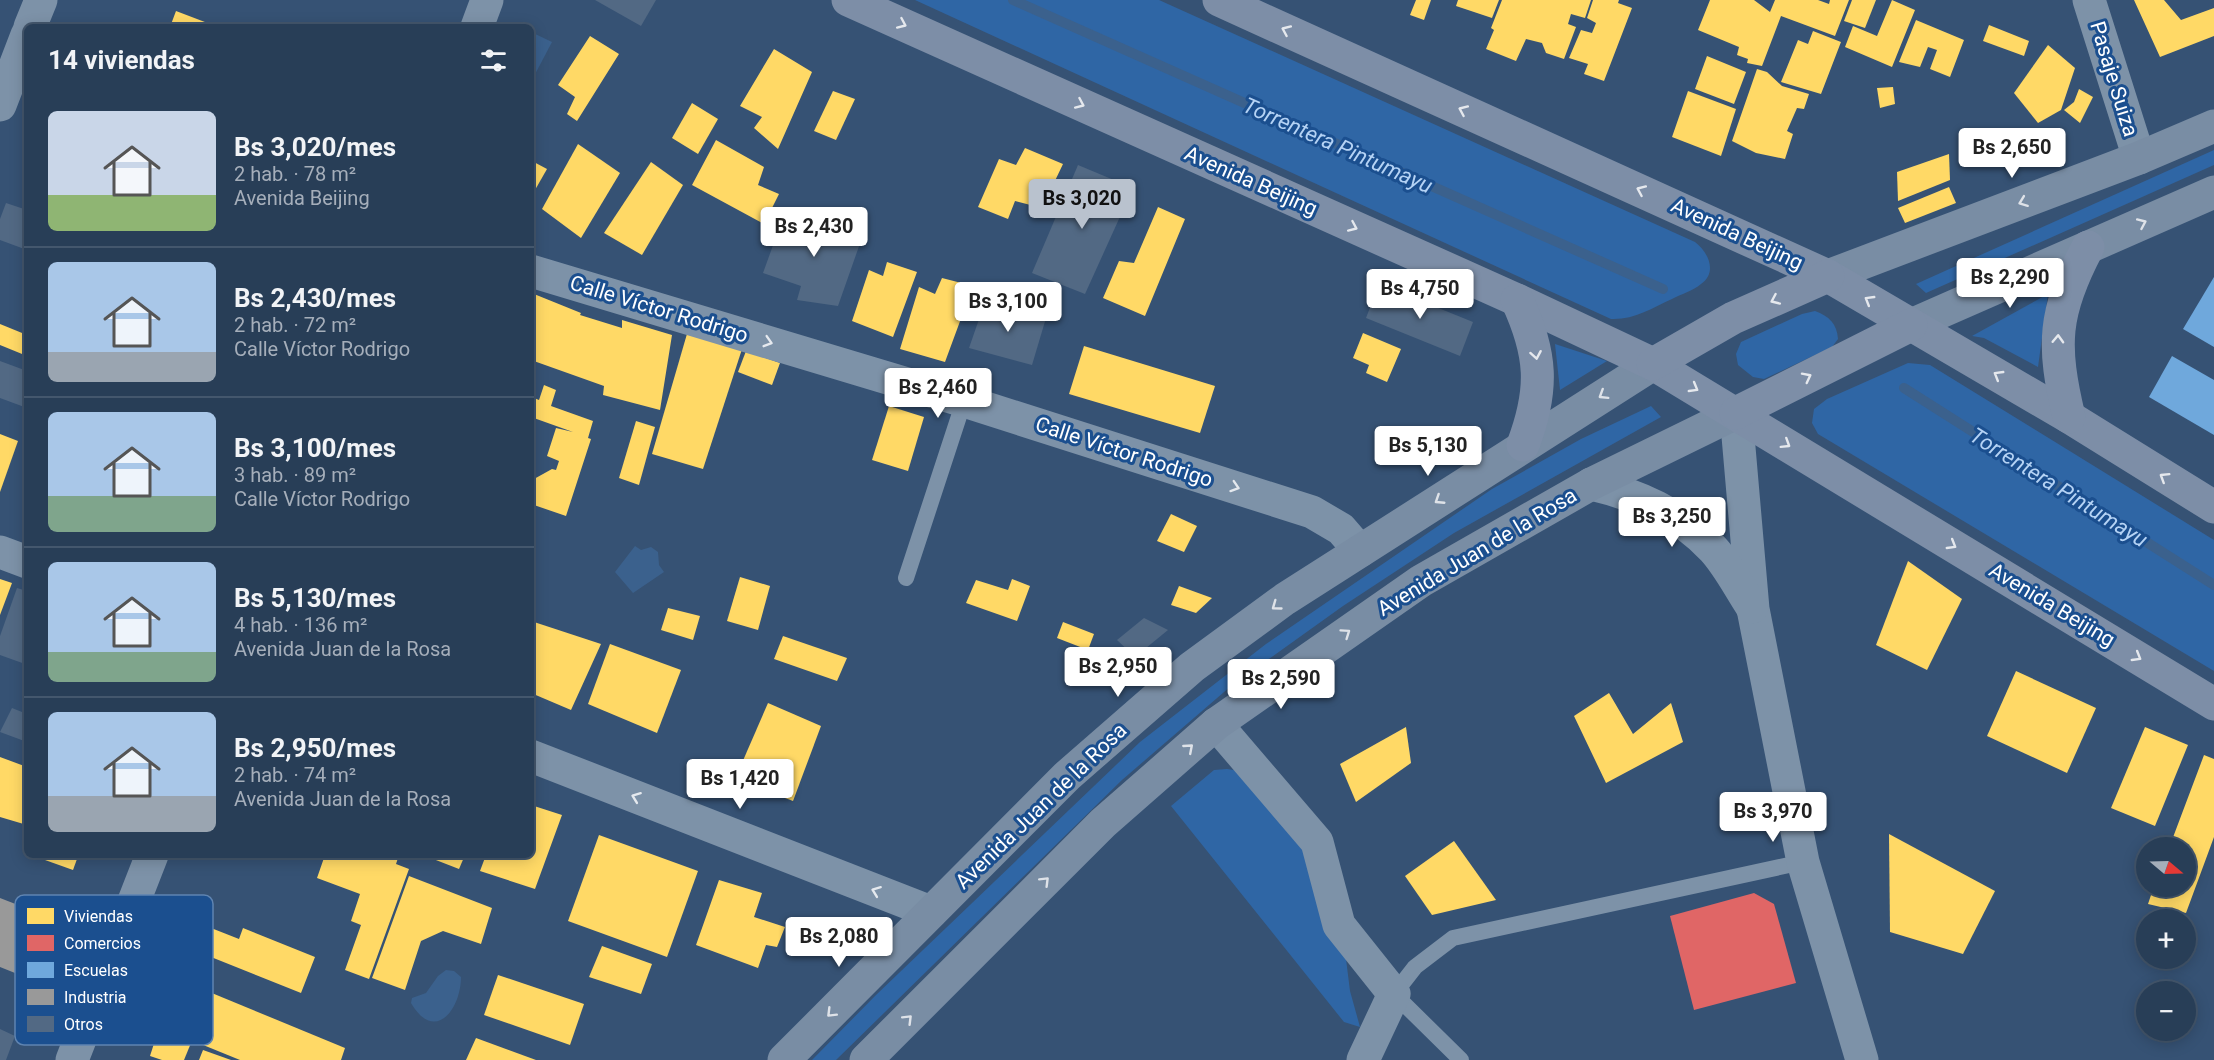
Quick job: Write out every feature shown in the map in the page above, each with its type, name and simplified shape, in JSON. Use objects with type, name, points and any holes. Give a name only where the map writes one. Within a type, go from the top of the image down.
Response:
[{"type":"main road","name":"Avenida Beijing","points":[[848,0],[1516,300],[1653,364],[2214,704]]},
{"type":"main road","name":"Avenida Beijing","points":[[1219,0],[1828,276],[1911,325]]},
{"type":"main road","points":[[1653,364],[1733,318],[1828,276],[2139,158],[2214,126]]},
{"type":"main road","points":[[1736,413],[1911,325],[2214,192]]},
{"type":"main road","points":[[2069,417],[2057,369],[2059,319],[2070,282],[2088,247]]},
{"type":"main road","points":[[1516,300],[1530,328],[1537,358],[1538,389],[1533,418],[1523,445]]},
{"type":"main road","points":[[1911,325],[2069,417],[2214,507]]},
{"type":"main road","name":"Avenida Juan de la Rosa","points":[[784,1060],[1067,776],[1192,667],[1285,599],[1653,364]]},
{"type":"main road","name":"Avenida Juan de la Rosa","points":[[866,1060],[1103,823],[1216,724],[1421,581],[1592,484],[1736,413]]},
{"type":"street","points":[[31,24],[41,0]]},
{"type":"street","points":[[478,24],[487,0]]},
{"type":"street","name":"Pasaje Suiza","points":[[2091,1],[2139,158]]},
{"type":"street","points":[[8,95],[24,44]]},
{"type":"street","name":"Calle Víctor Rodrigo","points":[[534,272],[964,401],[1312,512],[1341,529],[1360,551]]},
{"type":"street","points":[[1736,413],[1753,609],[1803,862],[1862,1060]]},
{"type":"street","points":[[1592,484],[1627,493],[1661,507],[1714,549],[1753,609]]},
{"type":"street","points":[[0,552],[24,561]]},
{"type":"street","points":[[1216,724],[1317,842],[1339,925],[1394,994],[1363,1060]]},
{"type":"street","points":[[534,757],[931,912]]},
{"type":"street","points":[[136,895],[151,858]]},
{"type":"street","points":[[72,1060],[78,1045]]},
{"type":"lane","points":[[906,578],[964,401]]},
{"type":"lane","points":[[1461,1060],[1394,994],[1415,967],[1453,938],[1803,862]]},
{"type":"shaded area","points":[[915,0],[1159,0],[1695,242],[1707,257],[1709,274],[1694,289],[1650,310],[1627,318],[1611,319]]},
{"type":"shaded area","points":[[534,33],[552,42],[534,76]]},
{"type":"shaded area","points":[[2214,150],[2214,165],[1926,293],[1916,284]]},
{"type":"shaded area","points":[[2048,294],[2038,367],[1984,338],[1972,336]]},
{"type":"shaded area","points":[[1815,311],[1828,318],[1836,329],[1838,339],[1832,347],[1764,379],[1753,377],[1738,365],[1736,354],[1741,342],[1802,314]]},
{"type":"shaded area","points":[[1555,344],[1607,361],[1560,390]]},
{"type":"shaded area","points":[[1908,363],[1930,365],[2214,540],[2214,671],[1818,434],[1812,423],[1814,409],[1827,399]]},
{"type":"shaded area","points":[[1651,406],[1661,417],[1454,533],[1343,606],[1231,686],[1122,780],[836,1060],[812,1060],[876,995],[1140,742],[1266,644],[1492,489],[1581,439]]},
{"type":"shaded area","points":[[635,546],[641,550],[651,547],[658,552],[659,565],[664,572],[633,593],[615,572]]},
{"type":"shaded area","points":[[1214,770],[1241,771],[1306,853],[1346,959],[1350,991],[1360,1027],[1344,1022],[1171,806]]},
{"type":"shaded area","points":[[446,970],[454,971],[461,977],[457,1000],[445,1017],[437,1021],[429,1021],[420,1015],[411,1003],[412,998],[426,993],[438,976]]},
{"type":"building: Viviendas","points":[[1416,0],[1431,0],[1424,20],[1410,15]]},
{"type":"building: Viviendas","points":[[1458,0],[1499,0],[1492,18],[1456,6]]},
{"type":"building: Viviendas","points":[[1502,0],[1591,0],[1585,18],[1571,14],[1568,24],[1576,27],[1564,59],[1546,53],[1542,43],[1526,39],[1516,61],[1486,49]]},
{"type":"building: Viviendas","points":[[1593,0],[1619,0],[1618,3],[1632,8],[1604,81],[1584,74],[1588,64],[1569,58],[1581,30],[1592,33],[1596,23],[1587,18]]},
{"type":"building: Viviendas","points":[[1710,0],[1754,0],[1770,12],[1775,0],[1818,0],[1829,4],[1830,0],[1849,0],[1835,36],[1781,16],[1762,66],[1747,63],[1748,59],[1737,55],[1739,47],[1698,30]]},
{"type":"building: Viviendas","points":[[1852,0],[1876,0],[1865,28],[1844,21]]},
{"type":"building: Viviendas","points":[[1892,0],[1915,10],[1892,67],[1845,47],[1853,26],[1877,36]]},
{"type":"building: Viviendas","points":[[2134,0],[2164,0],[2181,20],[2214,8],[2214,36],[2160,57]]},
{"type":"building: Viviendas","points":[[176,11],[210,24],[171,24]]},
{"type":"building: Viviendas","points":[[1916,20],[1964,40],[1950,77],[1930,69],[1937,50],[1928,47],[1920,67],[1899,62]]},
{"type":"building: Viviendas","points":[[1989,25],[2029,41],[2024,56],[1983,41]]},
{"type":"building: Viviendas","points":[[1813,31],[1841,42],[1821,94],[1781,82],[1798,40],[1808,44]]},
{"type":"building: Viviendas","points":[[590,36],[619,54],[577,121],[567,114],[575,97],[558,85]]},
{"type":"building: Viviendas","points":[[2048,45],[2075,68],[2061,110],[2038,123],[2014,93]]},
{"type":"building: Viviendas","points":[[774,49],[812,72],[778,149],[754,128],[762,117],[740,106]]},
{"type":"building: Viviendas","points":[[1707,56],[1746,72],[1734,104],[1695,89]]},
{"type":"building: Viviendas","points":[[1757,69],[1767,72],[1782,86],[1809,94],[1804,109],[1797,108],[1787,131],[1793,134],[1785,159],[1756,153],[1732,141]]},
{"type":"building: Viviendas","points":[[1893,87],[1895,104],[1880,108],[1877,88]]},
{"type":"building: Viviendas","points":[[2079,89],[2093,97],[2080,123],[2064,110],[2074,102]]},
{"type":"building: Viviendas","points":[[833,91],[855,99],[836,140],[814,131]]},
{"type":"building: Viviendas","points":[[1688,91],[1736,109],[1721,156],[1672,137]]},
{"type":"building: Viviendas","points":[[692,103],[718,119],[698,154],[672,138]]},
{"type":"building: Viviendas","points":[[716,140],[764,167],[758,185],[779,194],[764,224],[692,185]]},
{"type":"building: Viviendas","points":[[578,144],[620,173],[581,238],[542,209]]},
{"type":"building: Viviendas","points":[[1025,148],[1063,164],[1042,208],[1015,201],[1008,219],[978,207],[999,159],[1016,165]]},
{"type":"building: Viviendas","points":[[1949,154],[1950,180],[1898,201],[1897,172]]},
{"type":"building: Viviendas","points":[[534,162],[547,169],[534,192]]},
{"type":"building: Viviendas","points":[[651,162],[683,185],[642,255],[604,233]]},
{"type":"building: Viviendas","points":[[1949,187],[1956,203],[1905,223],[1898,208]]},
{"type":"building: Viviendas","points":[[1158,207],[1185,219],[1145,316],[1103,298],[1119,261],[1134,263]]},
{"type":"building: Viviendas","points":[[887,262],[917,272],[893,337],[852,321],[869,270],[883,276]]},
{"type":"building: Viviendas","points":[[942,278],[973,286],[945,362],[900,349],[919,287],[935,294]]},
{"type":"building: Viviendas","points":[[534,294],[581,313],[580,315],[622,328],[622,320],[672,335],[660,410],[603,395],[604,386],[534,361]]},
{"type":"building: Viviendas","points":[[0,324],[24,334],[24,355],[0,345]]},
{"type":"building: Viviendas","points":[[689,327],[743,346],[703,469],[652,454]]},
{"type":"building: Viviendas","points":[[1363,333],[1401,349],[1387,382],[1366,373],[1369,365],[1353,358]]},
{"type":"building: Viviendas","points":[[1084,346],[1215,386],[1200,433],[1069,394]]},
{"type":"building: Viviendas","points":[[746,351],[780,363],[772,385],[738,372]]},
{"type":"building: Viviendas","points":[[544,385],[556,390],[551,406],[593,421],[588,438],[591,439],[566,516],[534,505],[534,479],[552,469],[556,470],[559,461],[547,456],[556,428],[573,432],[534,418],[534,398],[539,400]]},
{"type":"building: Viviendas","points":[[889,406],[924,417],[908,471],[872,460]]},
{"type":"building: Viviendas","points":[[636,421],[655,427],[639,485],[619,478]]},
{"type":"building: Viviendas","points":[[0,434],[18,441],[0,492]]},
{"type":"building: Viviendas","points":[[1171,514],[1197,526],[1184,552],[1157,541]]},
{"type":"building: Viviendas","points":[[1908,561],[1962,599],[1927,670],[1876,645]]},
{"type":"building: Viviendas","points":[[740,577],[770,586],[758,630],[727,621]]},
{"type":"building: Viviendas","points":[[0,579],[12,583],[0,615]]},
{"type":"building: Viviendas","points":[[1012,579],[1030,586],[1017,621],[966,603],[976,580],[1008,590]]},
{"type":"building: Viviendas","points":[[1179,586],[1212,598],[1196,613],[1171,605]]},
{"type":"building: Viviendas","points":[[668,608],[700,616],[693,640],[661,630]]},
{"type":"building: Viviendas","points":[[534,622],[601,644],[571,710],[534,694]]},
{"type":"building: Viviendas","points":[[1063,622],[1094,634],[1088,650],[1057,638]]},
{"type":"building: Viviendas","points":[[783,636],[847,658],[837,681],[774,659]]},
{"type":"building: Viviendas","points":[[610,644],[681,670],[657,733],[588,704]]},
{"type":"building: Viviendas","points":[[2016,671],[2096,708],[2067,773],[1987,736]]},
{"type":"building: Viviendas","points":[[1609,693],[1633,734],[1671,703],[1683,742],[1606,783],[1574,716]]},
{"type":"building: Viviendas","points":[[768,703],[821,726],[793,801],[735,779]]},
{"type":"building: Viviendas","points":[[1406,727],[1411,763],[1356,802],[1340,764]]},
{"type":"building: Viviendas","points":[[2145,727],[2188,745],[2155,826],[2111,808]]},
{"type":"building: Viviendas","points":[[2204,755],[2214,759],[2214,837],[2196,886],[2196,837],[2173,837]]},
{"type":"building: Viviendas","points":[[0,757],[24,766],[24,824],[0,817]]},
{"type":"building: Viviendas","points":[[534,806],[562,815],[535,889],[480,871],[485,858],[534,858]]},
{"type":"building: Viviendas","points":[[1889,834],[1995,891],[1963,954],[1890,932]]},
{"type":"building: Viviendas","points":[[599,835],[698,871],[667,957],[568,921]]},
{"type":"building: Viviendas","points":[[1454,841],[1496,900],[1432,915],[1405,876]]},
{"type":"building: Viviendas","points":[[39,858],[77,859],[73,870]]},
{"type":"building: Viviendas","points":[[324,858],[398,858],[396,864],[409,869],[369,979],[345,970],[361,925],[351,921],[360,894],[317,878]]},
{"type":"building: Viviendas","points":[[431,858],[464,858],[459,869]]},
{"type":"building: Viviendas","points":[[409,876],[492,908],[481,944],[443,931],[421,941],[405,990],[372,978]]},
{"type":"building: Viviendas","points":[[719,880],[762,893],[754,917],[785,927],[777,947],[766,945],[758,968],[696,945]]},
{"type":"building: Viviendas","points":[[2150,897],[2192,897],[2187,909],[2169,909],[2148,904]]},
{"type":"building: Viviendas","points":[[243,928],[315,957],[301,993],[213,958],[213,929],[239,939]]},
{"type":"building: Viviendas","points":[[602,946],[652,964],[641,994],[589,977]]},
{"type":"building: Viviendas","points":[[498,975],[584,1004],[570,1045],[484,1015]]},
{"type":"building: Viviendas","points":[[213,994],[345,1048],[341,1060],[240,1060],[203,1045],[213,1045]]},
{"type":"building: Viviendas","points":[[476,1038],[536,1060],[466,1060]]},
{"type":"building: Viviendas","points":[[154,1045],[190,1045],[184,1060],[162,1060],[150,1056]]},
{"type":"building: Viviendas","points":[[203,1050],[231,1060],[199,1060]]},
{"type":"building: Comercios","points":[[1754,893],[1774,904],[1796,983],[1694,1010],[1670,916]]},
{"type":"building: Escuelas","points":[[2214,277],[2214,347],[2183,329]]},
{"type":"building: Escuelas","points":[[2172,356],[2214,380],[2214,435],[2149,397]]},
{"type":"building: Industria","points":[[0,898],[15,904],[15,973],[0,967]]},
{"type":"building: Otros","points":[[595,0],[656,0],[641,26]]},
{"type":"building: Otros","points":[[1078,165],[1133,188],[1085,294],[1032,273]]},
{"type":"building: Otros","points":[[6,203],[24,209],[24,249],[0,240],[0,219]]},
{"type":"building: Otros","points":[[784,215],[864,232],[838,306],[797,300],[801,286],[763,273]]},
{"type":"building: Otros","points":[[1379,284],[1473,322],[1460,356],[1366,318]]},
{"type":"building: Otros","points":[[985,302],[1046,318],[1032,365],[969,348]]},
{"type":"building: Otros","points":[[0,361],[24,370],[24,407],[0,398]]},
{"type":"building: Otros","points":[[17,588],[24,590],[24,664],[0,655],[0,636]]},
{"type":"building: Otros","points":[[1144,618],[1168,630],[1135,657],[1117,640]]},
{"type":"building: Otros","points":[[12,708],[24,713],[24,741],[0,732]]},
{"type":"building: Otros","points":[[0,1029],[15,1036],[6,1060],[0,1060]]},
{"type":"waterway","name":"Torrentera Pintumayu","points":[[1013,0],[1663,289]]},
{"type":"waterway","name":"Torrentera Pintumayu","points":[[1904,388],[2214,585]]}]
